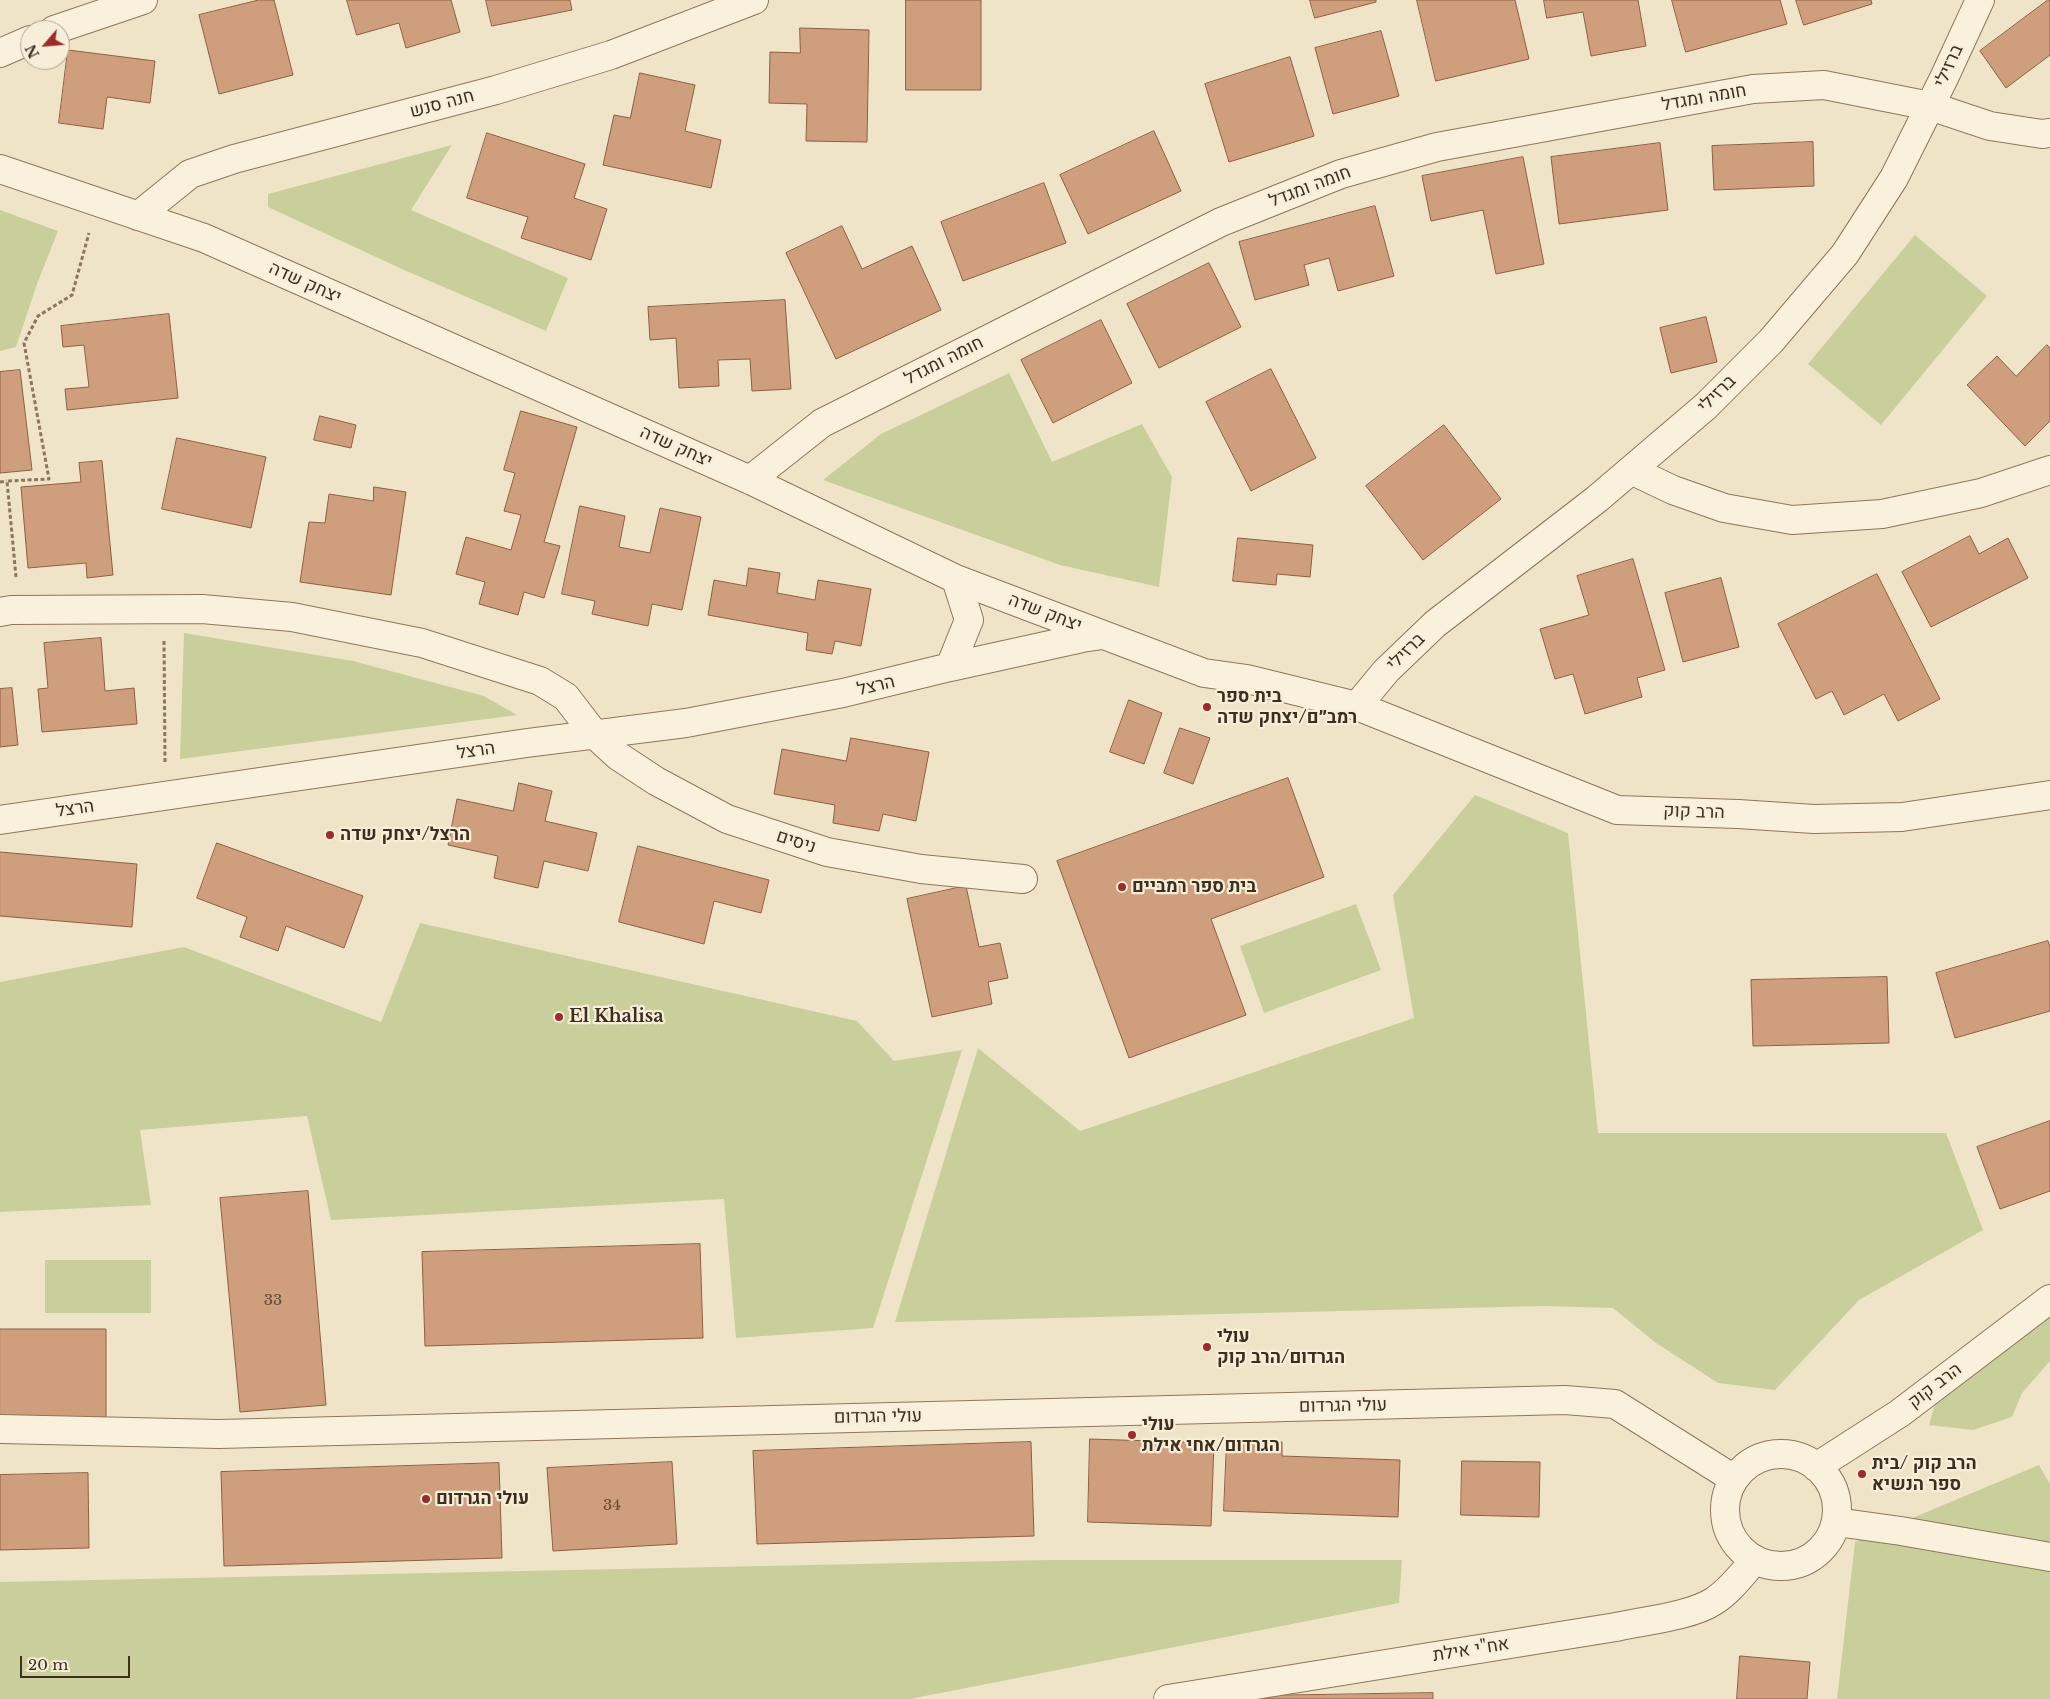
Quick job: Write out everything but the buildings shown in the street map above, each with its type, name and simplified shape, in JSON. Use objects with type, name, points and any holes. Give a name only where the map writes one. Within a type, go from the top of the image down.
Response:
[{"type":"street","points":[[70,25],[143,0]]},
{"type":"street","name":"חנה סנש","points":[[138,216],[190,174],[234,158],[496,90],[611,55],[754,0]]},
{"type":"street","name":"ברזילי","points":[[1357,706],[1386,671],[1435,624],[1631,470],[1706,406],[1765,348],[1845,254],[1894,178],[1980,0]]},
{"type":"street","points":[[0,53],[20,44]]},
{"type":"street","name":"חומה ומגדל","points":[[750,480],[822,423],[1221,222],[1341,174],[1437,147],[1753,89],[1824,85],[1930,106],[1990,126],[2042,134],[2050,133]]},
{"type":"street","name":"יצחק שדה","points":[[0,169],[204,238],[750,480],[956,579],[1204,673],[1247,679],[1357,706]]},
{"type":"street","points":[[1631,470],[1673,490],[1724,508],[1792,520],[1882,514],[1981,493],[2050,470]]},
{"type":"street","points":[[950,667],[969,620],[956,579]]},
{"type":"street","name":"ניסים","points":[[0,612],[11,610],[202,609],[292,617],[422,642],[540,681],[566,698],[595,734],[618,756],[656,781],[727,819],[827,852],[921,869],[1023,879]]},
{"type":"street","name":"הרצל","points":[[0,820],[595,734],[686,723],[843,694],[950,667],[1103,635]]},
{"type":"street","name":"הרב קוק","points":[[1357,706],[1617,810],[1738,814],[1814,820],[1902,817],[2050,795]]},
{"type":"street","name":"הרב קוק","points":[[1816,1467],[1900,1413],[2050,1299]]},
{"type":"street","name":"עולי הגרדום","points":[[0,1429],[219,1434],[1565,1400],[1615,1404],[1734,1479]]},
{"type":"street","points":[[1776,1454],[1794,1456],[1810,1462],[1816,1467],[1823,1473],[1832,1488],[1837,1505],[1836,1522],[1830,1538],[1819,1552],[1804,1562],[1778,1566],[1755,1560],[1740,1548],[1730,1532],[1725,1514],[1727,1496],[1734,1479],[1745,1466],[1760,1458],[1776,1454]]},
{"type":"street","points":[[1836,1522],[1901,1531],[2050,1557]]},
{"type":"street","name":"אח\"י אילת","points":[[1168,1699],[1616,1627],[1689,1612],[1713,1602],[1728,1590],[1755,1560]]},
{"type":"path","points":[[0,482],[49,479],[24,342],[38,316],[72,295],[92,226]]},
{"type":"path","points":[[7,481],[16,580]]},
{"type":"path","points":[[164,609],[166,796]]},
{"type":"green space","points":[[452,145],[411,210],[568,278],[546,331],[404,270],[268,207],[268,194]]},
{"type":"green space","points":[[0,210],[58,231],[37,284],[16,347],[0,351]]},
{"type":"green space","points":[[1915,235],[1987,296],[1881,425],[1808,364]]},
{"type":"green space","points":[[1009,373],[1052,462],[1142,424],[1172,477],[1159,587],[1060,565],[823,480],[881,434]]},
{"type":"green space","points":[[184,633],[353,661],[484,696],[517,715],[180,759]]},
{"type":"green space","points":[[1475,795],[1568,833],[1598,1133],[1946,1133],[1983,1230],[1859,1300],[1775,1390],[1718,1383],[1656,1343],[1613,1308],[1544,1306],[895,1322],[978,1048],[1080,1131],[1414,1018],[1393,895]]},
{"type":"green space","points":[[1356,904],[1381,970],[1264,1013],[1240,946]]},
{"type":"green space","points":[[420,923],[857,1021],[894,1061],[962,1050],[873,1328],[736,1338],[724,1199],[331,1220],[307,1116],[140,1130],[151,1205],[0,1212],[0,982],[184,947],[381,1022]]},
{"type":"green space","points":[[45,1260],[151,1260],[151,1313],[45,1313]]},
{"type":"green space","points":[[2050,1305],[2050,1361],[2022,1393],[2012,1417],[1973,1430],[1929,1425],[1942,1379]]},
{"type":"green space","points":[[2039,1465],[2050,1484],[2050,1699],[1837,1699],[1855,1542]]},
{"type":"green space","points":[[1049,1560],[1402,1560],[1399,1603],[910,1699],[0,1699],[0,1582]]},
{"type":"place","name":"בית ספר רמב״ם/יצחק שדה","points":[[1207,707]]},
{"type":"place","name":"הרצל/יצחק שדה","points":[[330,835]]},
{"type":"place","name":"בית ספר רמביים","points":[[1122,887]]},
{"type":"place","name":"El Khalisa","points":[[559,1017]]},
{"type":"place","name":"עולי הגרדום/הרב קוק","points":[[1207,1347]]},
{"type":"place","name":"עולי הגרדום/אחי אילת","points":[[1132,1435]]},
{"type":"place","name":"הרב קוק /בית ספר הנשיא","points":[[1862,1474]]},
{"type":"place","name":"עולי הגרדום","points":[[426,1499]]}]
